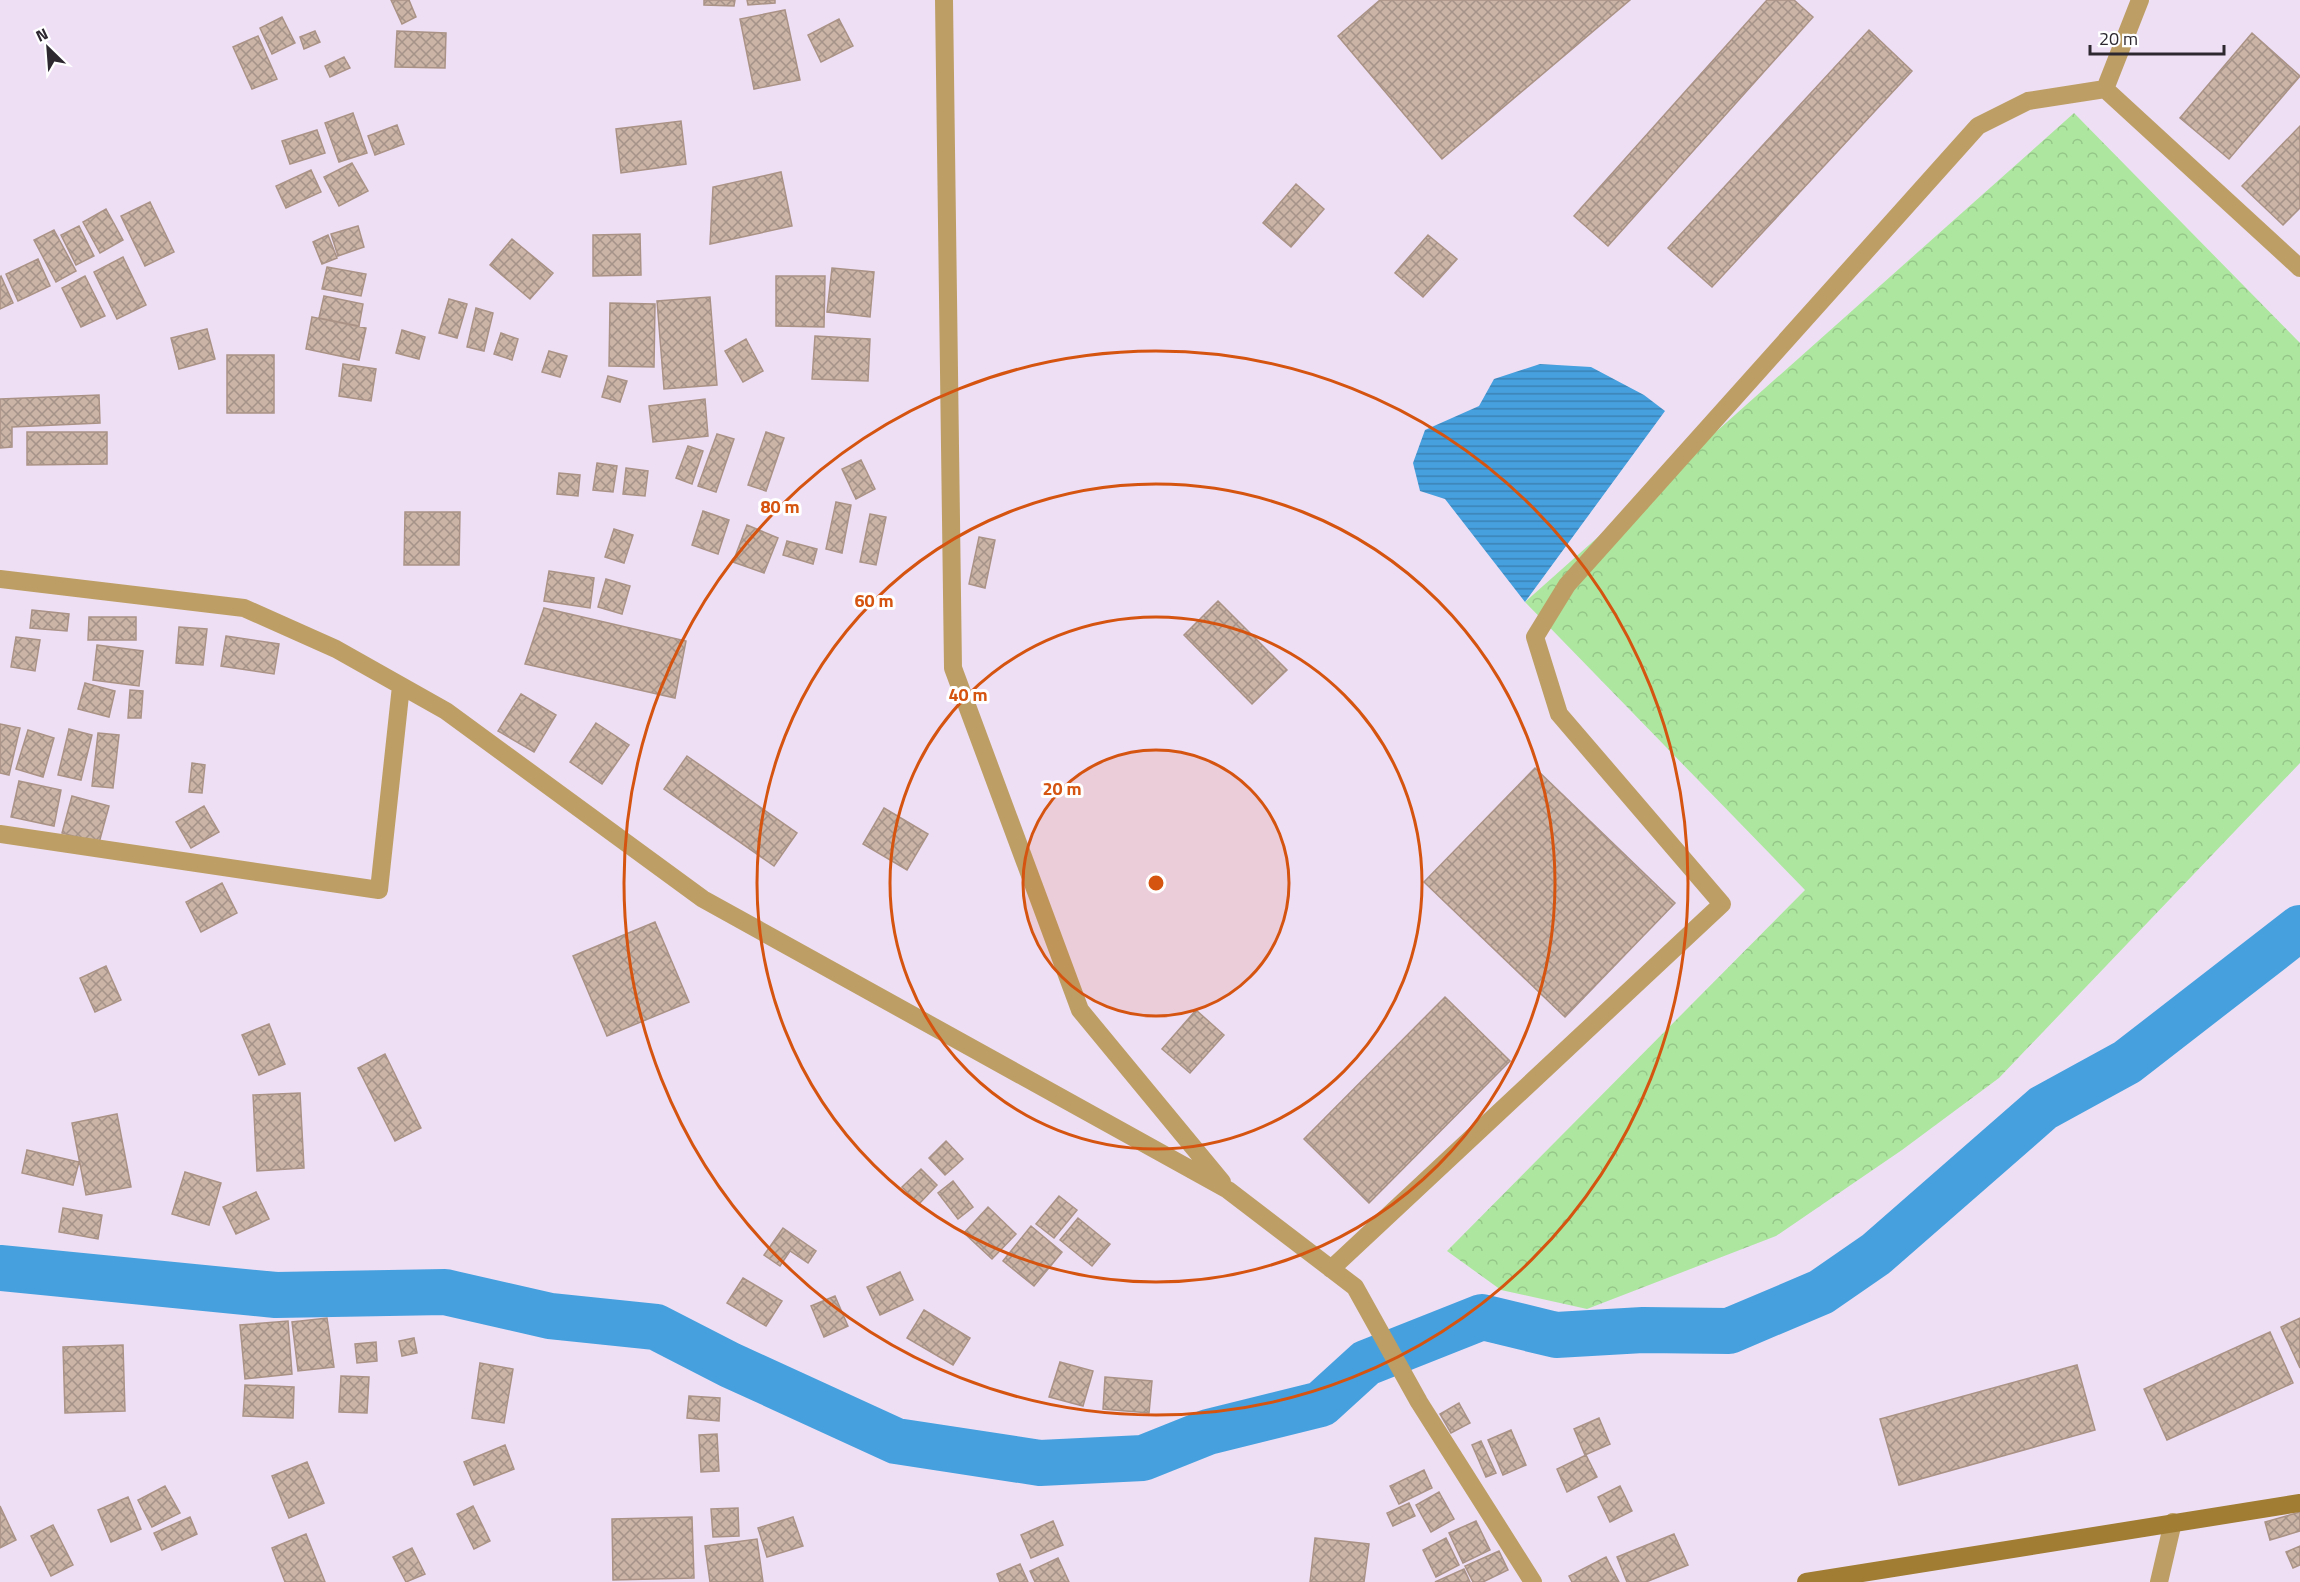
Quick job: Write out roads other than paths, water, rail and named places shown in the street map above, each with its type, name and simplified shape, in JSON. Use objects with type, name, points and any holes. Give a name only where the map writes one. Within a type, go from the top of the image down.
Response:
[{"type":"main road","points":[[1806,1582],[2300,1503]]},
{"type":"street","points":[[944,0],[953,668],[1080,1011],[1228,1190]]},
{"type":"street","points":[[2105,89],[2140,0]]},
{"type":"street","points":[[1331,1269],[1722,904],[1559,714],[1535,637],[1567,585],[1978,126],[2028,101],[2105,89]]},
{"type":"street","points":[[2105,89],[2300,268]]},
{"type":"street","points":[[0,579],[244,608],[336,649],[446,711],[703,899],[1228,1190],[1355,1287],[1419,1402],[1533,1582]]},
{"type":"street","points":[[0,834],[379,890],[401,686]]},
{"type":"street","points":[[2159,1582],[2173,1522]]},
{"type":"water","points":[[1540,364],[1591,367],[1644,395],[1665,411],[1525,602],[1445,499],[1420,491],[1413,463],[1425,430],[1479,406],[1494,379]]},
{"type":"waterway","points":[[0,1268],[276,1295],[445,1292],[550,1316],[656,1327],[730,1365],[896,1441],[1040,1463],[1143,1458],[1208,1432],[1321,1404],[1366,1363],[1482,1317],[1556,1335],[1643,1330],[1729,1331],[1821,1292],[1876,1254],[2043,1108],[2127,1062],[2300,928]]}]
